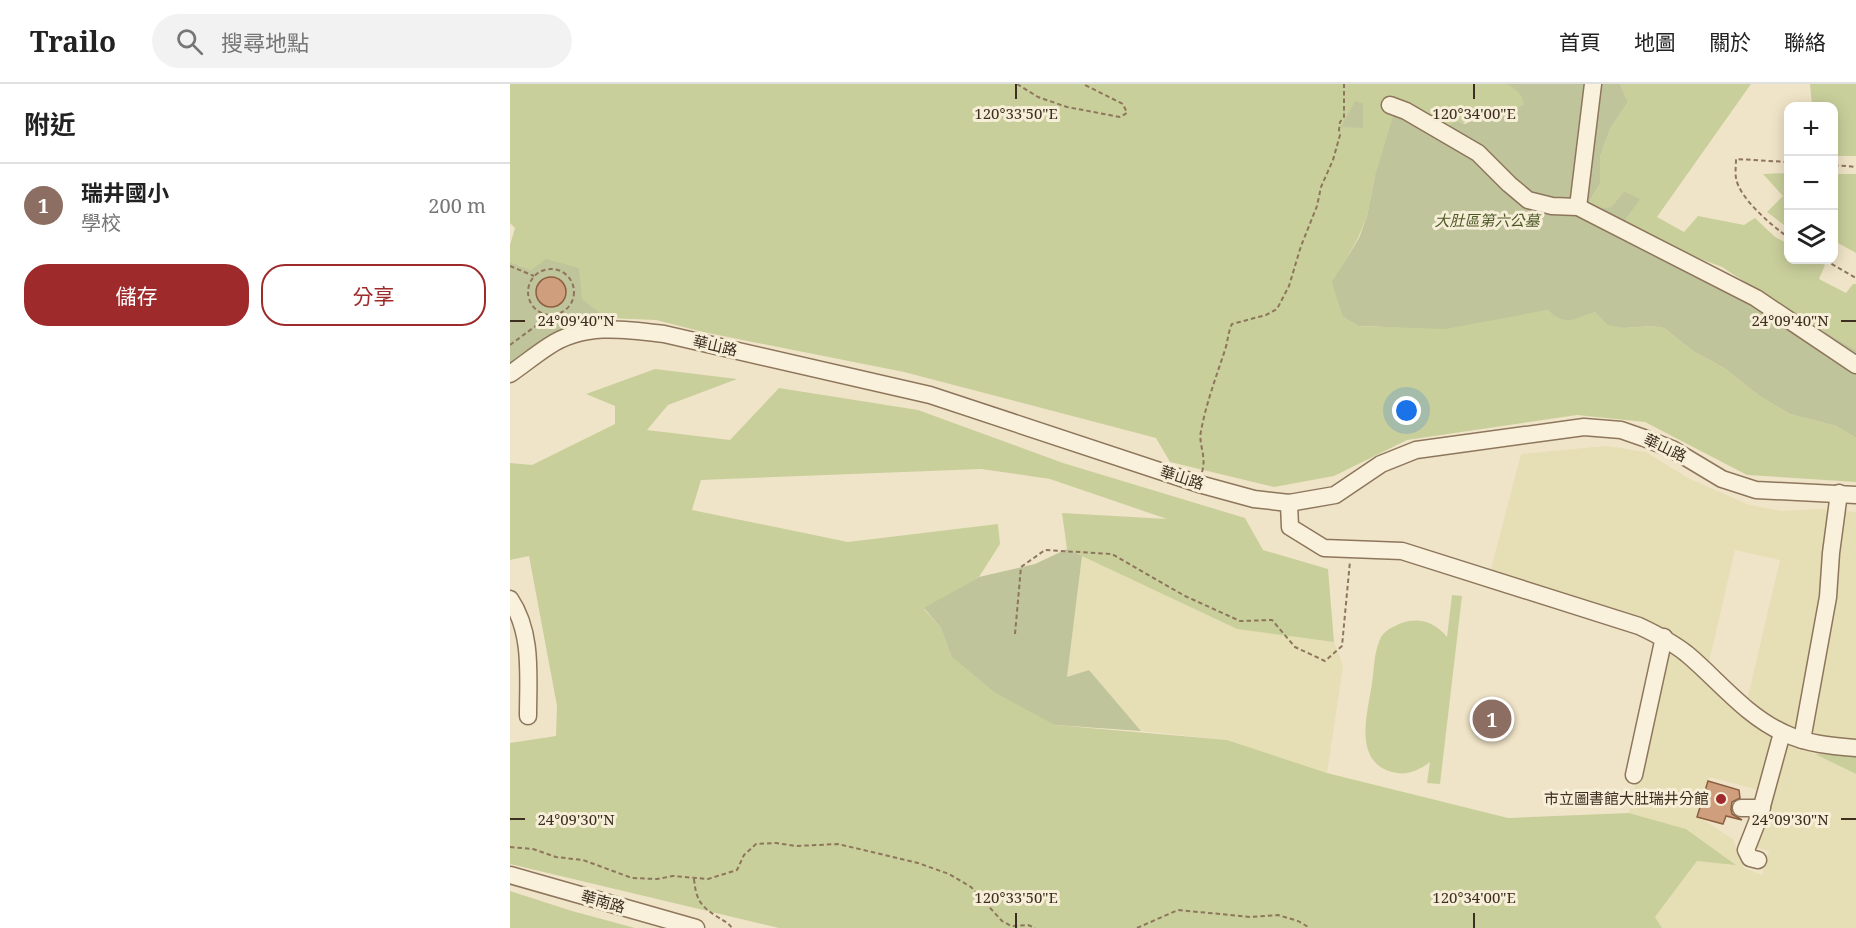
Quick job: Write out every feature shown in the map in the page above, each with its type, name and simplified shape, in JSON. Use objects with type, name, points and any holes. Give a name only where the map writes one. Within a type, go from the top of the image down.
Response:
[{"type":"street","points":[[1578,207],[1593,84]]},
{"type":"street","points":[[1390,105],[1406,111],[1478,153],[1528,200],[1552,206],[1578,207],[1756,298],[1856,365]]},
{"type":"street","name":"華山路","points":[[510,374],[550,345],[578,333],[599,329],[618,329],[664,334],[930,395],[1199,484],[1254,499],[1289,503],[1335,495],[1381,464],[1416,450],[1584,427],[1621,430],[1644,438],[1672,449],[1722,479],[1756,490],[1848,494]]},
{"type":"street","points":[[1802,740],[1828,597],[1831,553],[1848,494]]},
{"type":"street","points":[[1289,503],[1290,527],[1324,548],[1402,551],[1639,627],[1664,638],[1686,653],[1754,714],[1782,733],[1825,746],[1856,748]]},
{"type":"street","points":[[510,599],[519,613],[528,643],[528,716]]},
{"type":"street","points":[[1634,775],[1664,638]]},
{"type":"street","points":[[1758,860],[1750,858],[1746,850],[1762,808],[1782,733]]},
{"type":"street","points":[[1741,808],[1762,808]]},
{"type":"street","name":"華南路","points":[[510,875],[696,928]]},
{"type":"path","points":[[1017,84],[1038,97],[1066,107],[1120,117],[1127,113],[1123,104],[1083,84]]},
{"type":"path","points":[[1199,484],[1205,462],[1200,434],[1229,331],[1232,324],[1266,315],[1277,309],[1289,286],[1340,135],[1340,122],[1344,117],[1344,84]]},
{"type":"path","points":[[1784,162],[1736,159],[1736,178],[1744,197],[1784,234]]},
{"type":"path","points":[[1838,165],[1856,166]]},
{"type":"path","points":[[1833,264],[1856,278]]},
{"type":"path","points":[[510,266],[534,276]]},
{"type":"path","points":[[510,345],[549,316],[562,313],[572,303],[574,290],[570,278],[559,270],[545,269],[534,276],[527,288],[528,301],[537,311],[549,316]]},
{"type":"path","points":[[1015,634],[1021,567],[1045,550],[1112,554],[1185,596],[1240,621],[1272,620],[1295,647],[1325,661],[1342,646],[1351,549]]},
{"type":"path","points":[[510,847],[533,849],[556,857],[583,860],[632,878],[657,879],[674,876],[708,879],[737,870],[744,855],[756,844],[776,843],[796,846],[838,844],[918,863],[949,874],[971,887],[1002,921],[1011,926],[1028,925],[1035,928]]},
{"type":"path","points":[[694,879],[696,898],[705,908],[732,928]]},
{"type":"path","points":[[1137,928],[1178,910],[1251,917],[1278,915],[1298,921],[1310,928]]},
{"type":"shaded area","points":[[1606,446],[1646,452],[1688,478],[1749,505],[1782,511],[1820,509],[1856,512],[1856,741],[1839,741],[1793,729],[1774,719],[1748,697],[1780,560],[1735,550],[1709,662],[1669,630],[1632,616],[1490,573],[1521,454]]},
{"type":"shaded area","points":[[1082,556],[1237,629],[1334,642],[1343,666],[1327,773],[1227,740],[1141,731],[1089,670],[1067,677]]},
{"type":"shaded area","points":[[1665,645],[1757,728],[1776,736],[1763,791],[1709,777],[1697,816],[1733,839],[1744,868],[1762,875],[1769,851],[1755,847],[1786,740],[1856,774],[1856,928],[1662,928],[1655,917],[1697,861],[1735,864],[1686,829],[1629,813]]},
{"type":"green space","points":[[510,84],[1505,84],[1514,87],[1530,104],[1515,108],[1498,107],[1482,113],[1375,176],[1367,216],[1358,238],[1333,282],[1342,316],[1358,326],[1379,327],[1547,310],[1565,320],[1595,312],[1625,328],[1651,326],[1664,328],[1693,351],[1724,368],[1761,397],[1790,414],[1836,426],[1856,438],[1856,482],[1747,475],[1645,422],[1577,415],[1407,440],[1334,476],[1274,487],[1170,462],[1156,438],[904,372],[703,332],[656,320],[606,318],[585,323],[553,338],[510,351],[531,270],[510,262],[510,245],[515,228],[510,223]]},
{"type":"green space","name":"大肚區第六公墓","points":[[1505,84],[1620,84],[1628,102],[1610,129],[1600,157],[1600,184],[1590,200],[1588,210],[1611,207],[1624,191],[1640,199],[1626,219],[1624,230],[1765,314],[1805,335],[1816,328],[1856,350],[1856,438],[1836,426],[1790,414],[1761,397],[1724,368],[1693,351],[1664,328],[1651,326],[1625,328],[1608,325],[1595,312],[1565,320],[1547,310],[1445,329],[1358,326],[1342,316],[1332,282],[1359,238],[1394,113],[1443,134],[1454,121],[1465,124],[1498,107],[1515,108],[1524,105],[1518,92]]},
{"type":"green space","points":[[1620,84],[1751,84],[1657,217],[1684,232],[1698,216],[1744,225],[1755,218],[1775,237],[1784,242],[1784,264],[1823,264],[1825,265],[1819,279],[1846,293],[1853,284],[1856,284],[1856,350],[1816,328],[1722,267],[1623,230],[1626,219],[1639,199],[1624,191],[1611,207],[1588,211],[1590,200],[1600,184],[1600,157],[1610,129],[1628,102]]},
{"type":"green space","points":[[1810,84],[1856,84],[1856,156],[1838,156],[1838,102],[1812,102]]},
{"type":"green space","points":[[1355,101],[1363,104],[1363,128],[1341,127]]},
{"type":"green space","points":[[1784,173],[1784,225],[1767,212],[1783,196],[1763,174]]},
{"type":"green space","points":[[1838,174],[1856,174],[1856,253],[1838,243]]},
{"type":"green space","points":[[546,259],[579,268],[582,299],[606,318],[567,331],[510,368],[510,262],[531,270]]},
{"type":"green space","points":[[655,369],[737,379],[668,405],[647,430],[730,440],[779,388],[918,410],[1063,463],[1245,518],[1263,550],[1328,569],[1334,642],[1237,629],[1067,549],[1062,513],[1167,519],[1050,479],[981,469],[701,480],[692,510],[848,542],[998,524],[1000,544],[979,577],[924,609],[941,628],[951,656],[1055,725],[1227,740],[1327,773],[1508,818],[1629,813],[1686,829],[1736,865],[1697,861],[1655,917],[1662,928],[779,928],[510,864],[510,743],[556,736],[557,706],[529,556],[510,560],[510,463],[532,465],[615,424],[615,406],[586,394]]},
{"type":"green space","points":[[1067,549],[1082,556],[1067,677],[1089,670],[1141,731],[1055,725],[994,692],[951,656],[941,628],[924,608],[979,577],[1035,564]]},
{"type":"green space","points":[[1452,595],[1462,596],[1440,784],[1427,783],[1430,762],[1417,770],[1403,773],[1392,772],[1379,766],[1371,758],[1367,747],[1366,721],[1375,657],[1381,637],[1387,630],[1402,623],[1423,621],[1442,631],[1447,637]]},
{"type":"green space","points":[[1815,754],[1856,755],[1856,774]]},
{"type":"green space","points":[[510,891],[572,911],[635,928],[510,928]]},
{"type":"building","points":[[551,277],[562,281],[566,292],[562,303],[551,307],[540,303],[536,292],[540,281]]},
{"type":"building","name":"市立圖書館大肚瑞井分館","points":[[1708,781],[1739,790],[1740,798],[1732,802],[1731,809],[1732,814],[1742,820],[1726,816],[1723,824],[1697,817]]},
{"type":"place","name":"瑞井國小","points":[[1492,719]]},
{"type":"place","name":"市立圖書館大肚瑞井分館","points":[[1721,799]]}]
